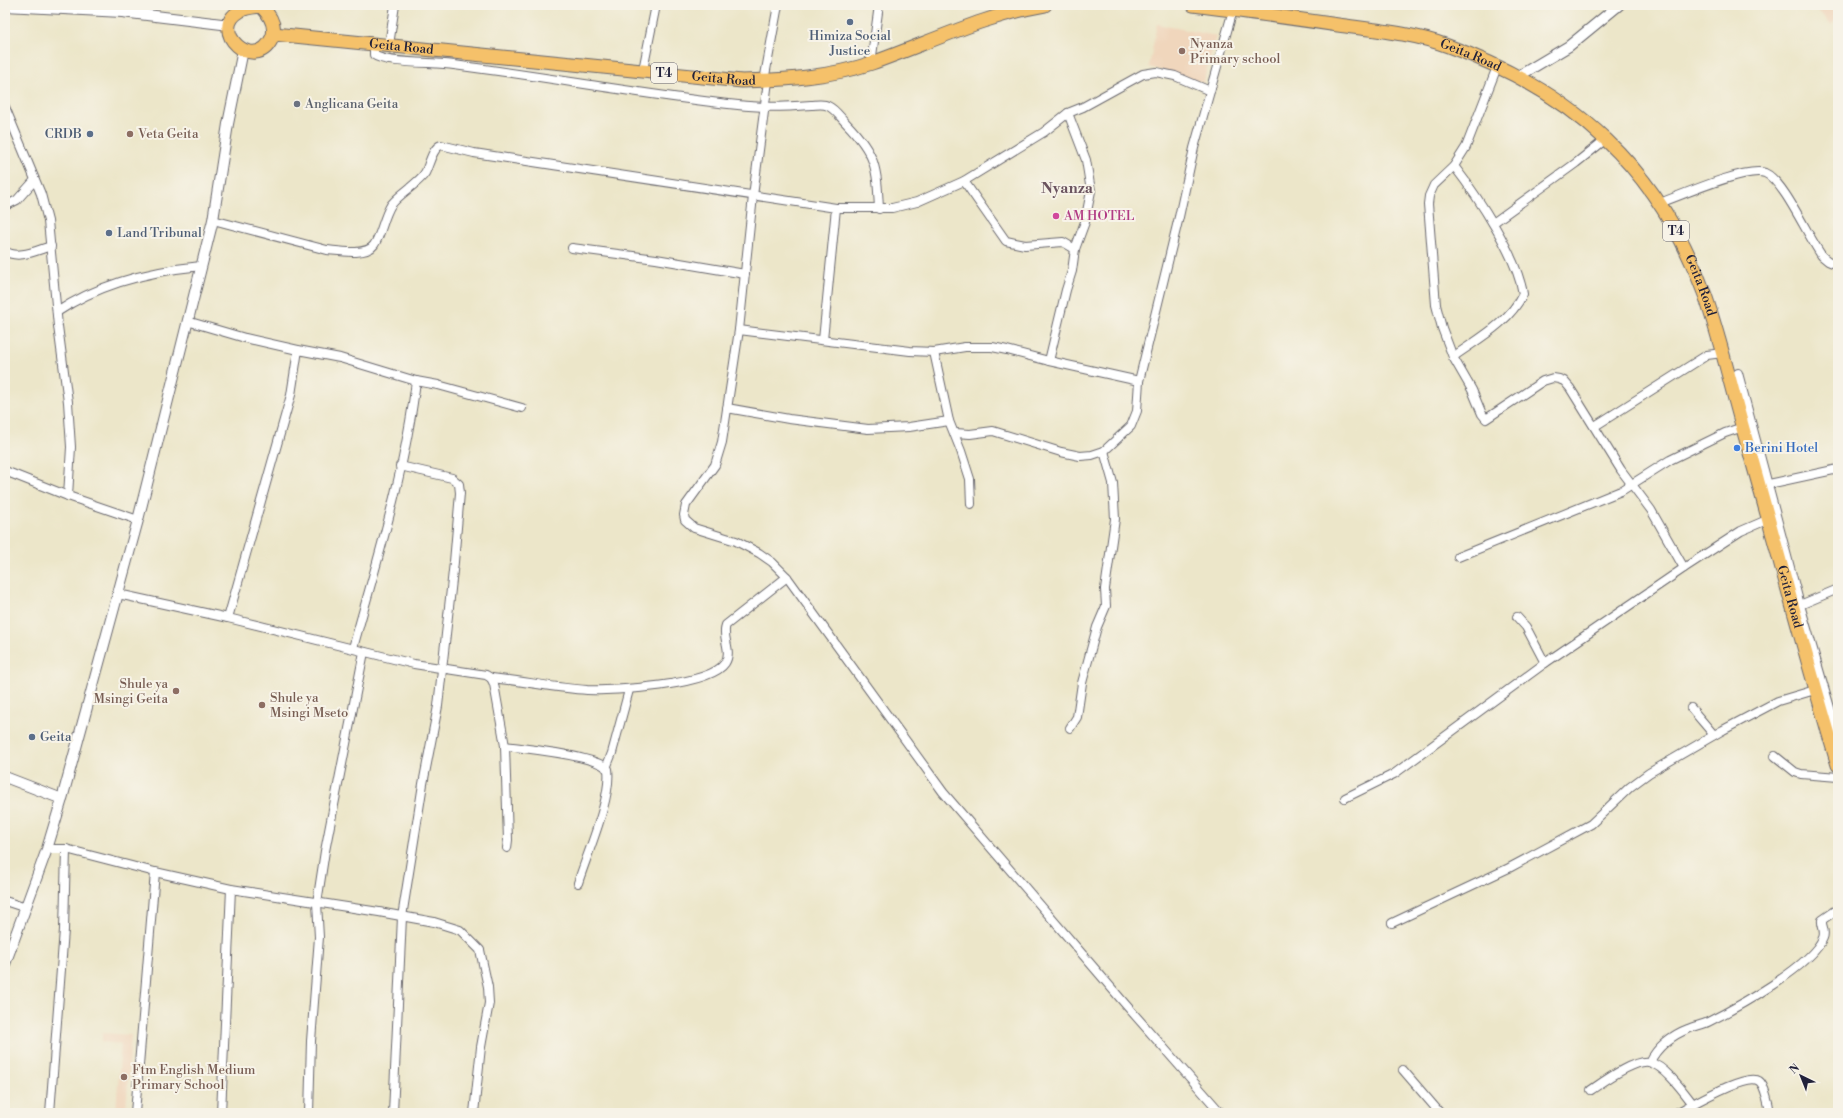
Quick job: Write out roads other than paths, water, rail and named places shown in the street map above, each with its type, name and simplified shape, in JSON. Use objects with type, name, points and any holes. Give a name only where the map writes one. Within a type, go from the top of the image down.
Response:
[{"type":"highway","points":[[261,5],[272,23],[274,34],[265,47],[258,51],[244,50],[236,46],[232,40],[229,32],[230,25],[233,17],[239,11],[261,5]]},
{"type":"highway","name":"Geita Road","points":[[274,34],[742,81],[766,81],[813,76],[871,63],[992,17],[1045,5]]},
{"type":"highway","name":"Geita Road","points":[[1193,5],[1405,35],[1445,45],[1497,67],[1554,97],[1617,149],[1660,203],[1678,234],[1701,285],[1722,353],[1838,764]]},
{"type":"street","points":[[389,45],[395,5]]},
{"type":"street","points":[[643,70],[656,5]]},
{"type":"street","points":[[778,5],[766,81],[765,106],[753,196],[739,330],[722,442],[715,465],[686,505],[684,510],[685,520],[694,528],[736,541],[749,547],[772,562],[788,577],[944,792],[1111,988],[1221,1113]]},
{"type":"street","points":[[871,63],[879,5]]},
{"type":"street","points":[[1517,77],[1569,46],[1619,5]]},
{"type":"street","points":[[5,6],[56,6],[230,25]]},
{"type":"street","points":[[955,433],[970,434],[992,432],[1080,456],[1092,455],[1104,451],[1116,441],[1135,420],[1138,411],[1139,381],[1179,217],[1194,148],[1233,10]]},
{"type":"street","points":[[374,44],[374,55],[384,60],[441,63],[504,71],[566,82],[725,104],[796,107],[825,104],[834,110],[858,135],[869,150],[876,169],[880,209]]},
{"type":"street","points":[[5,964],[47,849],[62,799],[138,520],[213,220],[228,124],[244,50]]},
{"type":"street","points":[[1497,67],[1466,147],[1454,166],[1434,185],[1429,196],[1428,204],[1436,305],[1444,335],[1453,357],[1472,390],[1482,414],[1486,419],[1535,386],[1553,378],[1564,381],[1632,484],[1651,510],[1684,568]]},
{"type":"street","points":[[213,220],[327,250],[345,252],[366,250],[374,244],[383,220],[392,204],[424,175],[436,149],[441,145],[474,153],[836,208],[892,208],[917,202],[964,181],[1044,132],[1068,113],[1083,107],[1143,74],[1156,72],[1175,76],[1210,91]]},
{"type":"street","points":[[5,107],[45,206],[51,246],[68,402],[71,447],[68,496]]},
{"type":"street","points":[[1049,361],[1066,290],[1074,266],[1075,250],[1085,222],[1090,191],[1086,160],[1068,113]]},
{"type":"street","points":[[1493,223],[1570,168],[1606,139]]},
{"type":"street","points":[[1453,357],[1492,329],[1512,310],[1523,294],[1511,259],[1493,223],[1454,166]]},
{"type":"street","points":[[1660,203],[1697,188],[1743,174],[1754,171],[1765,173],[1779,187],[1822,256],[1828,261],[1838,265]]},
{"type":"street","points":[[5,206],[17,200],[34,181]]},
{"type":"street","points":[[964,181],[1006,241],[1025,245],[1063,242],[1075,250]]},
{"type":"street","points":[[823,340],[836,208]]},
{"type":"street","points":[[5,251],[13,255],[18,255],[51,246]]},
{"type":"street","points":[[572,248],[656,259],[745,274]]},
{"type":"street","points":[[57,312],[79,298],[113,284],[143,275],[201,266]]},
{"type":"street","points":[[187,320],[245,338],[340,358],[416,381],[438,385],[522,408]]},
{"type":"street","points":[[739,330],[823,340],[887,350],[934,352],[965,347],[992,347],[1139,381]]},
{"type":"street","points":[[228,618],[291,395],[298,350]]},
{"type":"street","points":[[934,352],[949,422],[955,433],[970,479],[971,504]]},
{"type":"street","points":[[1595,426],[1707,355],[1722,353]]},
{"type":"street","points":[[1738,373],[1769,484],[1800,605],[1838,735]]},
{"type":"street","points":[[353,648],[387,526],[412,408],[416,381]]},
{"type":"street","points":[[727,408],[789,419],[868,429],[909,427],[949,422]]},
{"type":"street","points":[[1458,557],[1621,491],[1670,460],[1720,436],[1743,428]]},
{"type":"street","points":[[1070,728],[1076,720],[1079,712],[1082,683],[1106,606],[1105,589],[1115,528],[1115,508],[1113,483],[1104,451]]},
{"type":"street","points":[[393,1113],[402,917],[423,784],[438,706],[459,507],[459,484],[452,478],[400,466]]},
{"type":"street","points":[[1769,484],[1838,469]]},
{"type":"street","points":[[5,470],[68,496],[138,520]]},
{"type":"street","points":[[1345,798],[1394,774],[1545,663],[1684,568],[1741,531],[1769,519]]},
{"type":"street","points":[[118,594],[228,618],[414,664],[486,675],[491,678],[586,690],[629,690],[686,682],[706,675],[721,667],[725,663],[728,650],[725,629],[726,625],[788,577]]},
{"type":"street","points":[[1800,605],[1838,588]]},
{"type":"street","points":[[1517,617],[1526,627],[1545,663]]},
{"type":"street","points":[[309,1113],[311,1041],[319,937],[317,903],[324,858],[364,652]]},
{"type":"street","points":[[491,678],[494,684],[498,704],[504,746],[508,840],[507,848]]},
{"type":"street","points":[[578,883],[605,800],[608,786],[606,768],[612,752],[629,690]]},
{"type":"street","points":[[1392,923],[1509,868],[1591,824],[1630,787],[1649,773],[1672,761],[1714,735],[1778,701],[1816,690]]},
{"type":"street","points":[[1691,708],[1714,735]]},
{"type":"street","points":[[504,746],[558,754],[600,764],[606,768]]},
{"type":"street","points":[[1775,756],[1795,772],[1838,778]]},
{"type":"street","points":[[5,777],[62,799]]},
{"type":"street","points":[[47,849],[66,849],[155,872],[231,889],[434,922],[460,930],[475,943],[480,950],[488,987],[489,1003],[481,1046],[474,1113]]},
{"type":"street","points":[[50,1113],[63,937],[66,849]]},
{"type":"street","points":[[135,1113],[155,872]]},
{"type":"street","points":[[221,1113],[231,889]]},
{"type":"street","points":[[5,901],[26,908]]},
{"type":"street","points":[[1650,1062],[1658,1049],[1680,1032],[1708,1022],[1738,1006],[1794,970],[1812,953],[1823,938],[1825,932],[1822,920],[1838,909]]},
{"type":"street","points":[[1591,1090],[1632,1066],[1639,1063],[1650,1062],[1668,1075],[1693,1104]]},
{"type":"street","points":[[1404,1070],[1440,1113]]},
{"type":"street","points":[[1676,1113],[1729,1086],[1744,1080],[1753,1079],[1758,1080],[1762,1084],[1770,1113]]},
{"type":"place","name":"Himiza Social Justice","points":[[850,22]]},
{"type":"place","name":"Nyanza Primary school","points":[[1182,51]]},
{"type":"place","name":"Anglicana Geita","points":[[297,104]]},
{"type":"place","name":"CRDB","points":[[90,134]]},
{"type":"place","name":"Veta Geita","points":[[130,134]]},
{"type":"place","name":"AM HOTEL","points":[[1056,216]]},
{"type":"place","name":"Land Tribunal","points":[[109,233]]},
{"type":"place","name":"Berini Hotel","points":[[1737,448]]},
{"type":"place","name":"Shule ya Msingi Geita","points":[[176,691]]},
{"type":"place","name":"Shule ya Msingi Mseto","points":[[262,705]]},
{"type":"place","name":"Geita","points":[[32,737]]},
{"type":"place","name":"Ftm English Medium Primary School","points":[[124,1077]]},
{"type":"district","name":"Nyanza","points":[[1067,188]]}]
